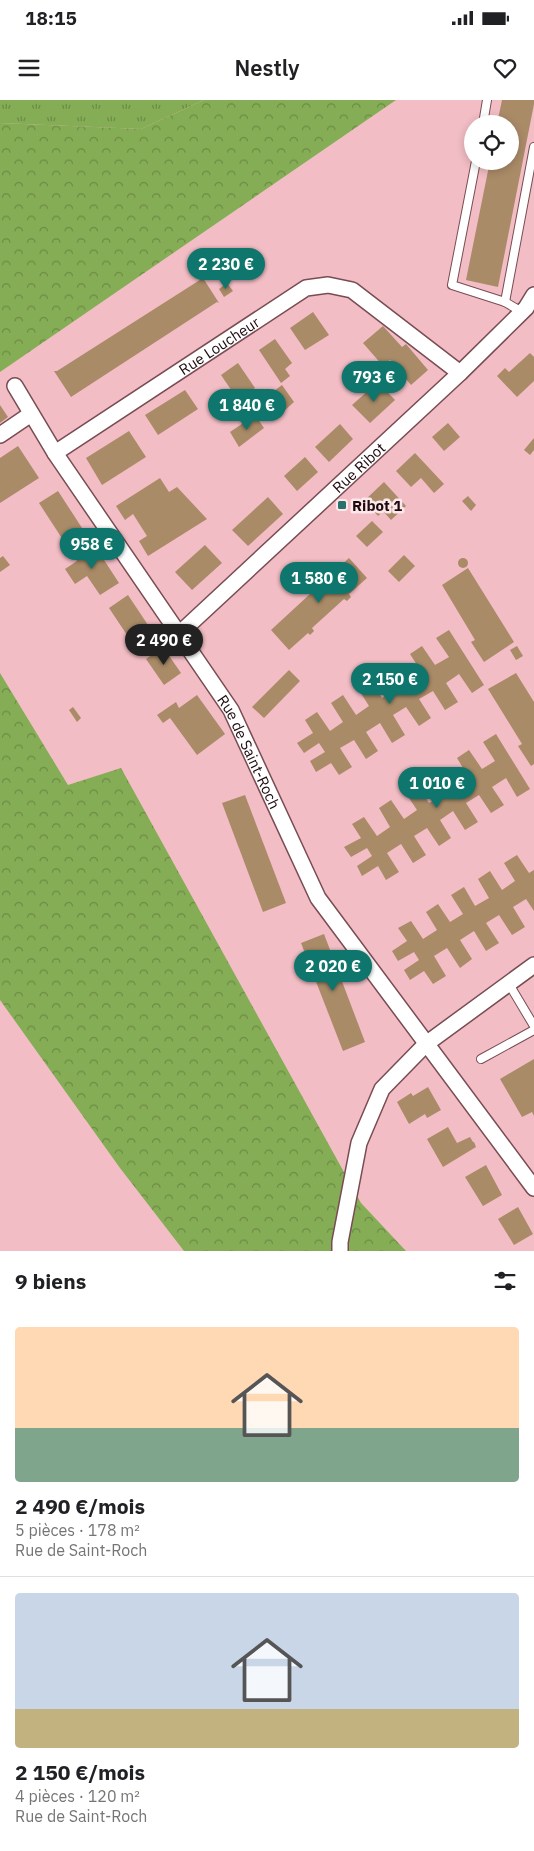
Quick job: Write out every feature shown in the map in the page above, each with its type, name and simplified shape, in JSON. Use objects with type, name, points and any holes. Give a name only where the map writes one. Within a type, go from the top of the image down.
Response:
[{"type":"street","name":"Rue Loucheur","points":[[55,453],[306,288],[328,286],[352,290],[460,373]]},
{"type":"street","name":"Rue Ribot","points":[[179,634],[460,373],[522,312],[534,295]]},
{"type":"street","name":"Rue de Saint-Roch","points":[[15,386],[55,453],[231,710],[318,898],[534,1188]]},
{"type":"street","points":[[0,436],[31,414]]},
{"type":"street","points":[[340,1251],[340,1242],[359,1143],[382,1089],[426,1044],[534,965]]},
{"type":"lane","points":[[484,115],[487,100]]},
{"type":"lane","points":[[505,302],[534,147]]},
{"type":"lane","points":[[474,170],[452,285],[505,302],[522,312]]},
{"type":"lane","points":[[509,984],[534,1026]]},
{"type":"lane","points":[[481,1059],[534,1030]]},
{"type":"green space","points":[[0,100],[204,100],[141,129],[0,123]]},
{"type":"green space","points":[[204,100],[396,100],[0,372],[0,123],[141,129]]},
{"type":"green space","points":[[0,673],[68,785],[121,768],[361,1203],[406,1251],[184,1251],[120,1168],[0,1000]]},
{"type":"building","points":[[502,100],[534,100],[498,287],[466,280],[488,170],[519,170],[519,115],[499,115]]},
{"type":"building","points":[[203,278],[219,303],[217,302],[71,397],[54,371],[57,371]]},
{"type":"building","points":[[227,283],[233,291],[224,297],[219,289]]},
{"type":"building","points":[[313,312],[329,335],[305,350],[290,328]]},
{"type":"building","points":[[383,326],[402,347],[406,344],[428,370],[411,385],[390,360],[383,366],[363,343]]},
{"type":"building","points":[[275,339],[292,363],[285,369],[290,376],[281,383],[259,350]]},
{"type":"building","points":[[530,353],[534,357],[534,381],[517,397],[497,376],[505,368],[509,372]]},
{"type":"building","points":[[238,363],[255,388],[238,400],[221,375]]},
{"type":"building","points":[[378,382],[395,400],[370,423],[352,405]]},
{"type":"building","points":[[282,385],[294,402],[283,412],[270,394]]},
{"type":"building","points":[[185,390],[198,409],[158,435],[145,415]]},
{"type":"building","points":[[0,405],[8,417],[0,423]]},
{"type":"building","points":[[255,415],[264,428],[239,447],[230,432]]},
{"type":"building","points":[[448,423],[460,437],[444,451],[432,437]]},
{"type":"building","points":[[340,424],[353,439],[329,462],[315,447]]},
{"type":"building","points":[[129,431],[146,457],[102,485],[86,458]]},
{"type":"building","points":[[534,438],[534,450],[530,455],[524,450]]},
{"type":"building","points":[[18,446],[39,478],[0,503],[0,458]]},
{"type":"building","points":[[415,453],[444,484],[434,493],[421,478],[411,487],[396,471]]},
{"type":"building","points":[[305,457],[318,472],[297,491],[284,476]]},
{"type":"building","points":[[160,478],[169,492],[177,487],[207,519],[148,556],[139,541],[147,536],[133,514],[125,520],[116,506]]},
{"type":"building","points":[[384,482],[406,506],[391,520],[383,511],[378,516],[365,500]]},
{"type":"building","points":[[58,491],[84,531],[65,543],[39,503]]},
{"type":"building","points":[[468,496],[476,505],[471,511],[462,501]]},
{"type":"building","points":[[268,497],[283,514],[248,546],[232,530]]},
{"type":"building","points":[[372,521],[383,532],[367,547],[356,536]]},
{"type":"building","points":[[93,543],[119,583],[100,595],[87,576],[75,584],[65,569],[77,561],[74,556]]},
{"type":"building","points":[[205,545],[222,563],[192,590],[175,572]]},
{"type":"building","points":[[404,555],[415,566],[399,582],[388,571]]},
{"type":"building","points":[[3,556],[10,565],[0,572],[0,558]]},
{"type":"building","points":[[349,558],[367,578],[349,594],[351,597],[347,601],[344,599],[312,628],[314,631],[310,635],[308,633],[289,650],[271,630]]},
{"type":"building","points":[[461,558],[465,558],[468,563],[467,567],[461,568],[458,565],[458,561]]},
{"type":"building","points":[[468,568],[514,642],[484,662],[471,642],[475,640],[442,585]]},
{"type":"building","points":[[128,595],[154,634],[135,647],[109,608]]},
{"type":"building","points":[[449,630],[484,685],[472,693],[459,674],[446,683],[458,702],[445,710],[433,691],[419,699],[431,718],[419,726],[406,707],[393,715],[405,735],[392,743],[380,723],[366,732],[378,751],[366,759],[354,740],[340,748],[352,767],[339,775],[331,763],[316,772],[310,761],[325,752],[319,743],[304,753],[297,743],[313,733],[305,720],[317,712],[330,731],[343,722],[331,703],[343,695],[356,715],[369,706],[357,687],[370,679],[382,698],[395,690],[384,671],[397,663],[408,682],[422,673],[410,654],[422,646],[435,665],[449,657],[436,638]]},
{"type":"building","points":[[517,646],[523,656],[516,660],[510,650]]},
{"type":"building","points":[[163,647],[181,673],[164,685],[146,659]]},
{"type":"building","points":[[289,670],[300,681],[264,718],[252,707]]},
{"type":"building","points":[[516,673],[534,702],[534,764],[531,766],[518,746],[522,744],[488,689]]},
{"type":"building","points":[[197,695],[225,734],[197,755],[170,718],[163,723],[157,715],[176,702],[179,708]]},
{"type":"building","points":[[73,707],[81,718],[77,722],[69,710]]},
{"type":"building","points":[[496,734],[530,789],[517,797],[506,778],[492,787],[504,805],[491,813],[479,795],[466,803],[478,822],[465,830],[453,811],[440,820],[451,838],[439,846],[427,828],[414,836],[426,855],[413,863],[401,844],[387,853],[399,872],[386,880],[378,866],[362,876],[357,866],[372,856],[367,848],[351,857],[344,847],[361,838],[352,824],[364,817],[377,836],[390,827],[379,808],[391,800],[404,819],[417,810],[405,792],[417,784],[429,803],[443,795],[431,775],[444,767],[455,786],[469,778],[457,758],[469,750],[482,769],[495,761],[483,742]]},
{"type":"building","points":[[245,795],[286,903],[263,912],[222,803]]},
{"type":"building","points":[[517,855],[529,873],[534,870],[534,911],[526,899],[513,907],[525,927],[512,935],[499,915],[486,923],[499,943],[486,951],[474,931],[460,940],[472,959],[460,968],[447,948],[434,956],[446,976],[433,984],[424,971],[410,980],[404,970],[419,960],[414,952],[398,961],[392,951],[407,941],[398,928],[411,921],[423,939],[437,930],[426,912],[438,904],[450,922],[463,914],[451,895],[464,887],[475,906],[489,898],[478,879],[490,871],[502,890],[515,881],[504,863]]},
{"type":"building","points":[[324,934],[365,1042],[343,1051],[301,943]]},
{"type":"building","points":[[534,1059],[534,1116],[532,1112],[522,1117],[500,1079]]},
{"type":"building","points":[[428,1087],[441,1110],[427,1118],[425,1114],[409,1124],[397,1102],[411,1093],[413,1096]]},
{"type":"building","points":[[448,1127],[457,1143],[470,1137],[476,1147],[443,1167],[427,1139]]},
{"type":"building","points":[[486,1165],[502,1195],[483,1206],[465,1177]]},
{"type":"building","points":[[518,1207],[533,1234],[514,1245],[498,1219]]},
{"type":"place","name":"Ribot 1","points":[[342,505]]}]
